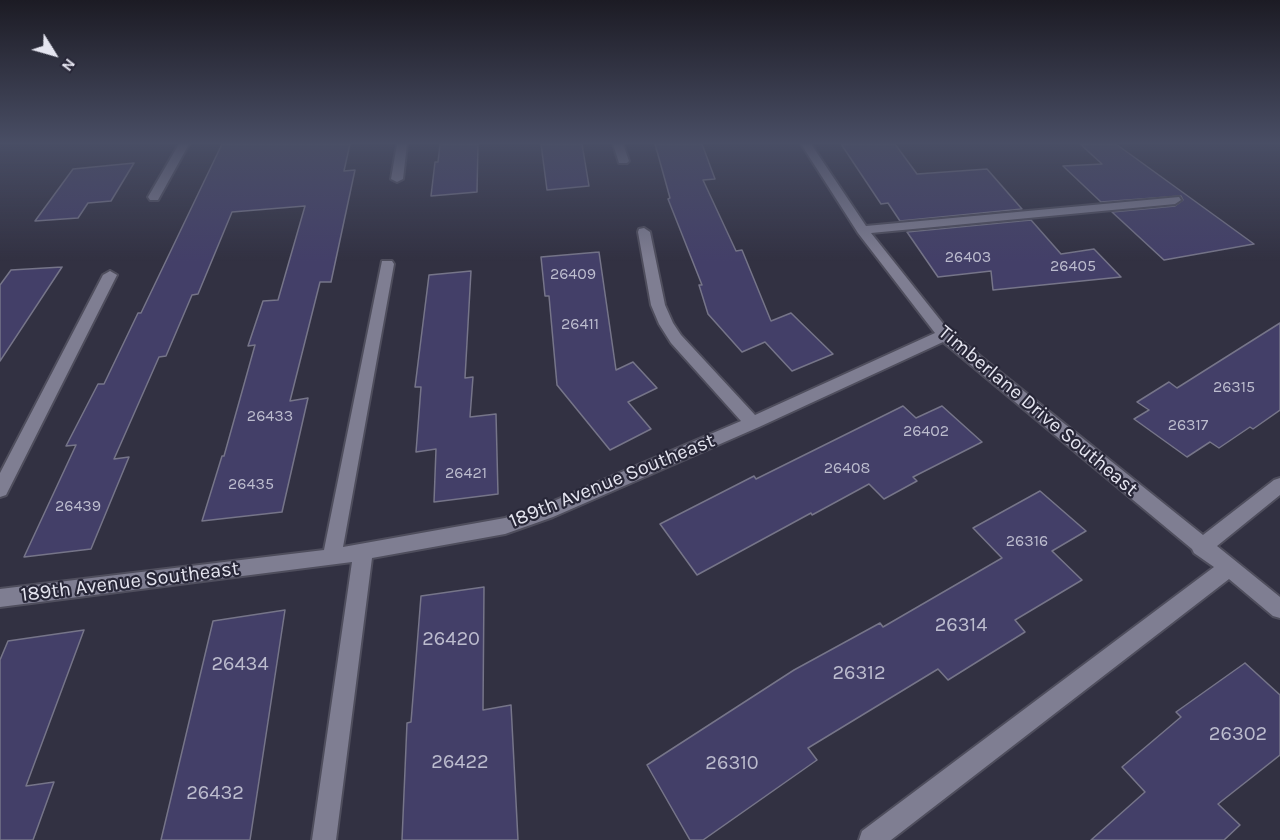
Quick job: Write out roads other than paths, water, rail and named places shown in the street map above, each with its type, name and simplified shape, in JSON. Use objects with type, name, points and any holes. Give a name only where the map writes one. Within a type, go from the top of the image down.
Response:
[{"type":"street","points":[[154,197],[162,183]]},
{"type":"street","name":"Timberlane Drive Southeast","points":[[832,183],[862,230],[944,335],[1201,547],[1280,609]]},
{"type":"street","points":[[862,230],[1175,200]]},
{"type":"street","points":[[644,232],[658,305],[666,324],[676,339],[753,423]]},
{"type":"street","points":[[332,557],[387,264]]},
{"type":"street","points":[[0,490],[110,275]]},
{"type":"street","name":"189th Avenue Southeast","points":[[0,598],[332,557],[505,526],[547,512],[753,423],[944,335]]},
{"type":"street","points":[[1201,547],[1280,486]]},
{"type":"street","points":[[324,840],[363,552]]},
{"type":"street","points":[[871,840],[1228,568]]}]
